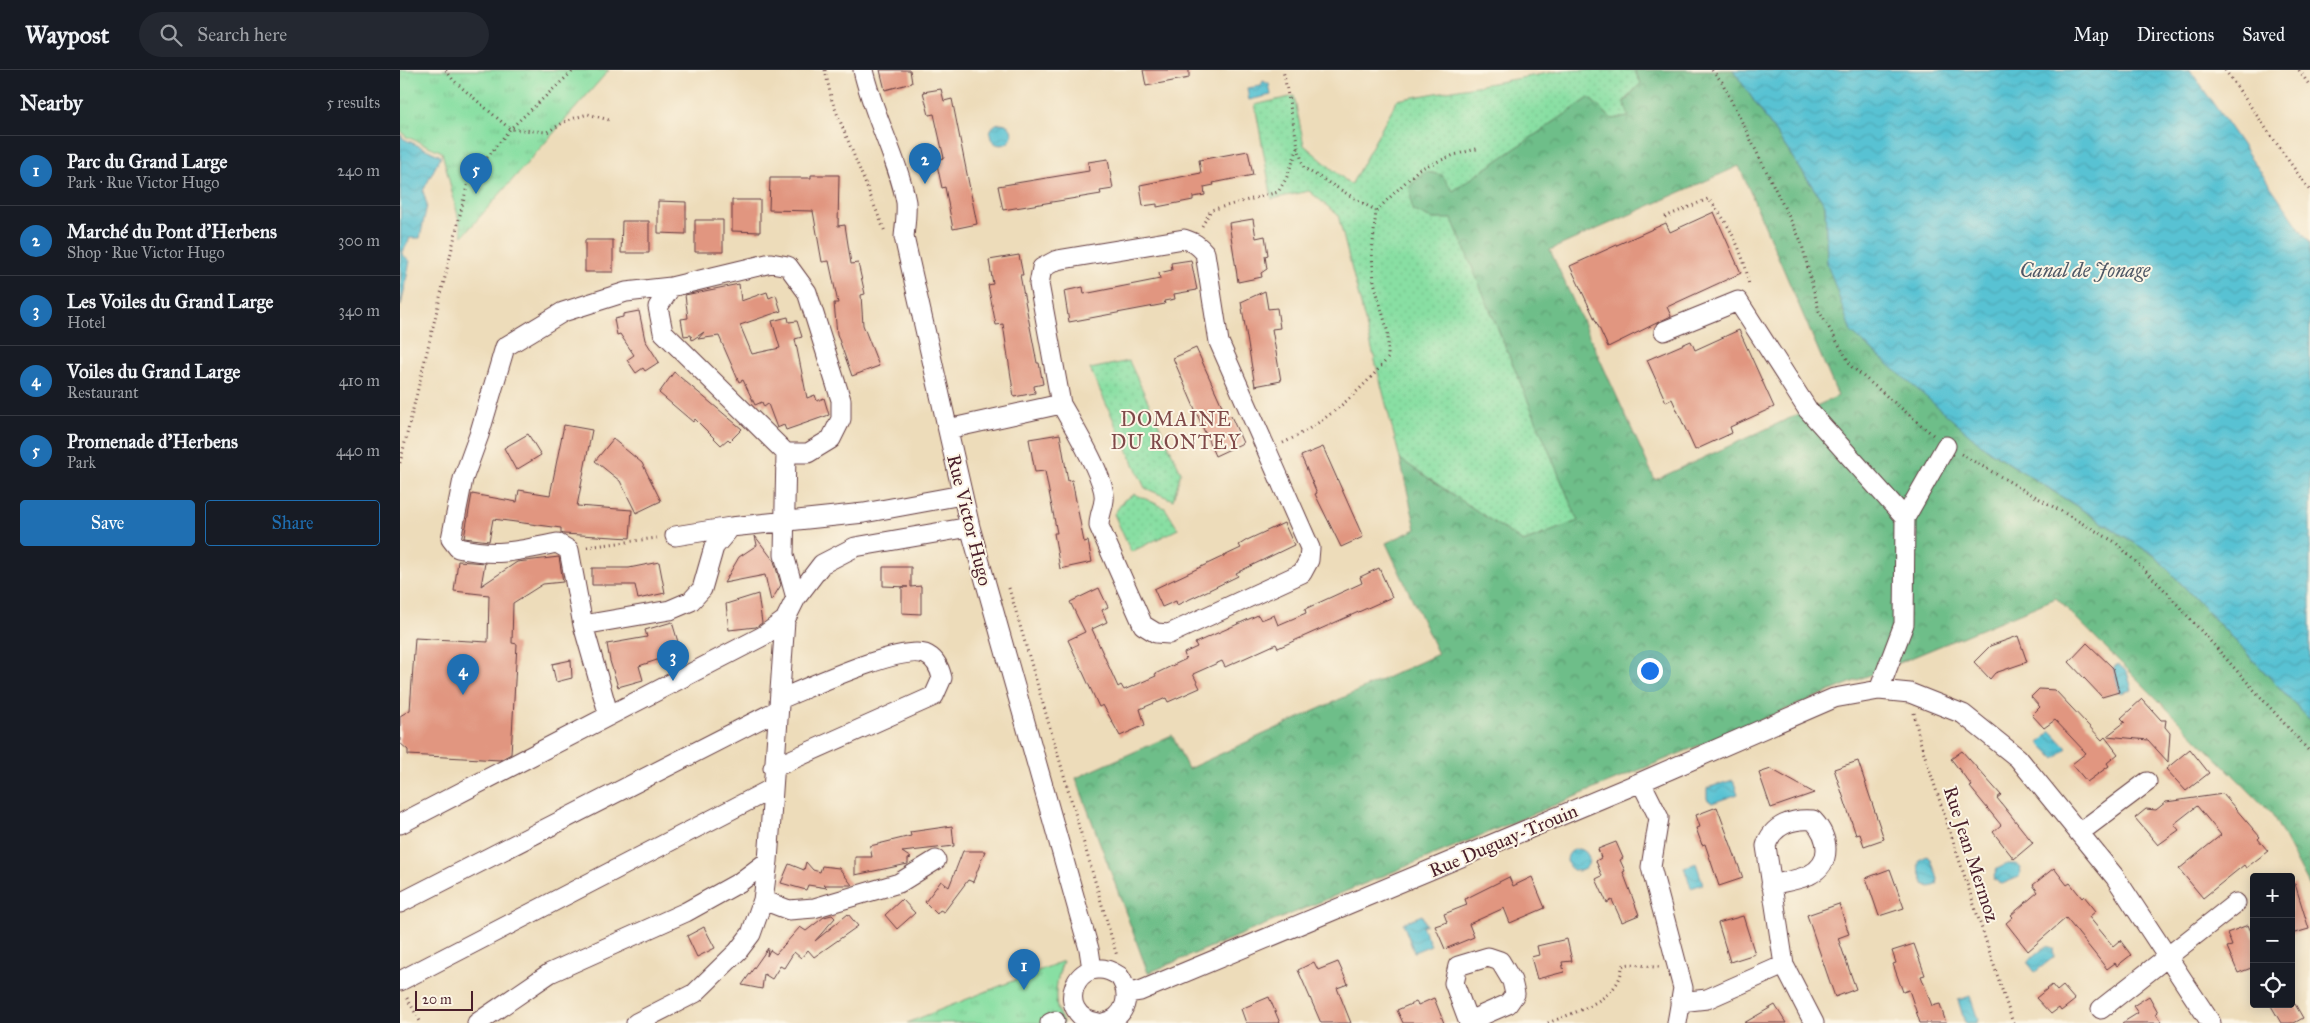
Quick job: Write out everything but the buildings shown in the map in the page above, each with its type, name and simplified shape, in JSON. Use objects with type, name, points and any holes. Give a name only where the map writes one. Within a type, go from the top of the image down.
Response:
[{"type":"street","name":"Rue Victor Hugo","points":[[863,70],[869,99],[901,182],[906,204],[904,237],[962,495],[1086,940],[1092,970]]},
{"type":"street","points":[[1184,239],[1193,242],[1205,253],[1219,342],[1310,548],[1309,560],[1302,573],[1169,634],[1156,633],[1143,625],[1098,526],[1098,513],[1104,500],[1102,482],[1061,404],[1039,284],[1042,268],[1057,260],[1184,239]]},
{"type":"street","points":[[610,716],[583,625],[569,550],[556,543],[502,554],[482,553],[458,548],[451,538],[462,480],[479,435],[505,347],[562,312],[626,292],[671,287],[771,263],[788,266],[807,292],[841,400],[841,419],[831,439],[808,453],[786,453],[663,332],[658,307],[671,287]]},
{"type":"street","points":[[1664,331],[1738,301],[1808,410],[1905,518]]},
{"type":"street","points":[[948,429],[1061,404]]},
{"type":"street","points":[[1879,690],[1904,624],[1905,518],[1946,446]]},
{"type":"street","points":[[786,453],[783,521],[784,555],[796,598]]},
{"type":"street","points":[[675,536],[731,527],[864,513],[962,495]]},
{"type":"street","points":[[583,625],[670,610],[691,601],[702,589],[714,548],[731,527]]},
{"type":"street","points":[[636,1023],[695,993],[738,951],[751,934],[763,900],[768,861],[771,789],[785,620],[796,598],[822,564],[855,546],[970,527]]},
{"type":"street","points":[[400,824],[763,636],[785,620]]},
{"type":"street","points":[[400,903],[779,705],[874,662],[904,654],[925,654],[939,665],[942,678],[934,696],[773,768]]},
{"type":"street","name":"Rue Duguay-Trouin","points":[[1127,993],[1140,991],[1641,782],[1834,698],[1879,690],[1910,693],[1962,714],[2018,758],[2116,877],[2211,1023]]},
{"type":"street","points":[[1641,782],[1659,818],[1651,867],[1683,988],[1677,1023]]},
{"type":"street","points":[[2079,832],[2147,782]]},
{"type":"street","points":[[402,987],[771,789]]},
{"type":"street","points":[[763,900],[790,910],[814,908],[899,883],[936,860]]},
{"type":"street","points":[[477,1023],[550,973],[686,912],[740,882],[768,861]]},
{"type":"street","points":[[1771,885],[1784,965],[1814,1023]]},
{"type":"street","points":[[2101,1009],[2236,903]]},
{"type":"street","points":[[1680,1002],[1707,999],[1784,965]]},
{"type":"street","points":[[1092,970],[1111,970],[1119,976],[1127,993],[1123,1010],[1105,1023],[1084,1019],[1078,1013],[1072,996],[1077,979],[1092,970]]},
{"type":"path","points":[[446,70],[453,80],[510,129],[547,132],[568,120],[588,114],[609,120]]},
{"type":"path","points":[[400,463],[468,182],[510,129],[574,70]]},
{"type":"path","points":[[1283,70],[1304,168],[1376,211]]},
{"type":"path","points":[[1712,70],[1722,82],[1801,241],[1819,311],[1852,367],[1946,446],[2115,542],[2158,583],[2310,752]]},
{"type":"path","points":[[2225,70],[2310,191]]},
{"type":"path","points":[[2299,70],[2310,86]]},
{"type":"path","points":[[1193,242],[1211,210],[1278,192],[1286,179],[1298,147]]},
{"type":"path","points":[[1267,451],[1306,432],[1360,391],[1388,358],[1388,333],[1374,282],[1372,254],[1376,211],[1419,169],[1454,154],[1480,148]]},
{"type":"path","points":[[1665,217],[1708,199],[1720,211],[1748,272],[1749,288],[1738,301]]},
{"type":"path","points":[[569,550],[617,542],[675,536]]},
{"type":"path","points":[[1008,585],[1118,958]]},
{"type":"path","name":"Rue Jean Mermoz","points":[[1910,693],[1920,741],[2013,1023]]},
{"type":"path","points":[[1548,1023],[1606,997],[1617,986],[1622,966],[1627,964],[1656,967],[1678,964]]},
{"type":"path","points":[[402,987],[421,1023]]},
{"type":"green space","points":[[400,70],[609,70],[463,236],[442,152],[405,136],[400,129]]},
{"type":"green space","points":[[1565,70],[1634,70],[1641,83],[1624,101],[1630,117],[1612,119],[1589,98],[1452,192],[1432,219],[1452,218],[1579,521],[1523,542],[1400,459],[1338,215],[1309,191],[1272,199],[1255,105],[1294,96],[1304,145],[1351,185],[1397,100]]},
{"type":"green space","points":[[1634,70],[1733,70],[1825,205],[1827,263],[1985,448],[2155,556],[2310,720],[2310,887],[2272,814],[2056,598],[1148,973],[1076,778],[1172,735],[1188,769],[1438,654],[1386,543],[1416,529],[1400,459],[1523,542],[1578,521],[1452,219],[1432,219],[1412,210],[1410,186],[1426,172],[1442,175],[1453,191],[1589,98],[1612,119],[1629,117],[1624,102],[1641,83]],"holes":[[[1739,166],[1838,396],[1655,480],[1550,250]]]},
{"type":"green space","points":[[1129,361],[1181,472],[1173,500],[1145,488],[1090,369]]},
{"type":"green space","points":[[1135,494],[1165,508],[1178,529],[1131,552],[1114,514],[1124,500]]},
{"type":"green space","points":[[1063,961],[1058,976],[1056,1001],[1057,1009],[1064,1023],[907,1023]]},
{"type":"water","name":"Canal de Jonage","points":[[1733,70],[2190,70],[2310,243],[2310,720],[2155,556],[1985,448],[1851,332],[1827,263],[1825,205]]},
{"type":"water","points":[[1263,81],[1269,84],[1271,95],[1249,100],[1247,88],[1261,86]]},
{"type":"water","points":[[1001,123],[1009,126],[1012,134],[1009,142],[1001,145],[993,142],[990,134],[993,126]]},
{"type":"water","points":[[400,134],[404,139],[441,156],[423,191],[427,205],[420,238],[410,238],[402,254],[410,261],[401,306]]},
{"type":"water","points":[[2118,664],[2127,672],[2132,690],[2120,693],[2113,668]]},
{"type":"water","points":[[2051,731],[2067,748],[2055,759],[2039,743]]},
{"type":"water","points":[[1733,780],[1738,794],[1712,803],[1707,799],[1707,788]]},
{"type":"water","points":[[1574,849],[1582,849],[1589,856],[1589,864],[1582,871],[1574,871],[1567,864],[1567,856]]},
{"type":"water","points":[[1927,856],[1931,859],[1938,879],[1937,885],[1930,887],[1924,884],[1918,865],[1919,860]]},
{"type":"water","points":[[1696,863],[1703,884],[1691,888],[1684,867]]},
{"type":"water","points":[[2007,864],[2017,864],[2021,868],[2019,877],[2002,884],[1993,879],[1997,869]]},
{"type":"water","points":[[1422,915],[1426,925],[1422,926],[1431,945],[1414,952],[1403,923]]},
{"type":"water","points":[[2046,946],[2053,948],[2054,957],[2035,972],[2027,962]]},
{"type":"water","points":[[1970,996],[1978,1020],[1976,1023],[1965,1023],[1958,1000]]},
{"type":"place","name":"Marché du Pont d'Herbens","points":[[925,184]]},
{"type":"place","name":"Promenade d'Herbens","points":[[476,194]]},
{"type":"place","name":"Les Voiles du Grand Large","points":[[673,681]]},
{"type":"place","name":"Voiles du Grand Large","points":[[463,695]]},
{"type":"place","name":"Parc du Grand Large","points":[[1024,990]]},
{"type":"district","name":"DOMAINE DU RONTEY","points":[[1176,430]]}]
